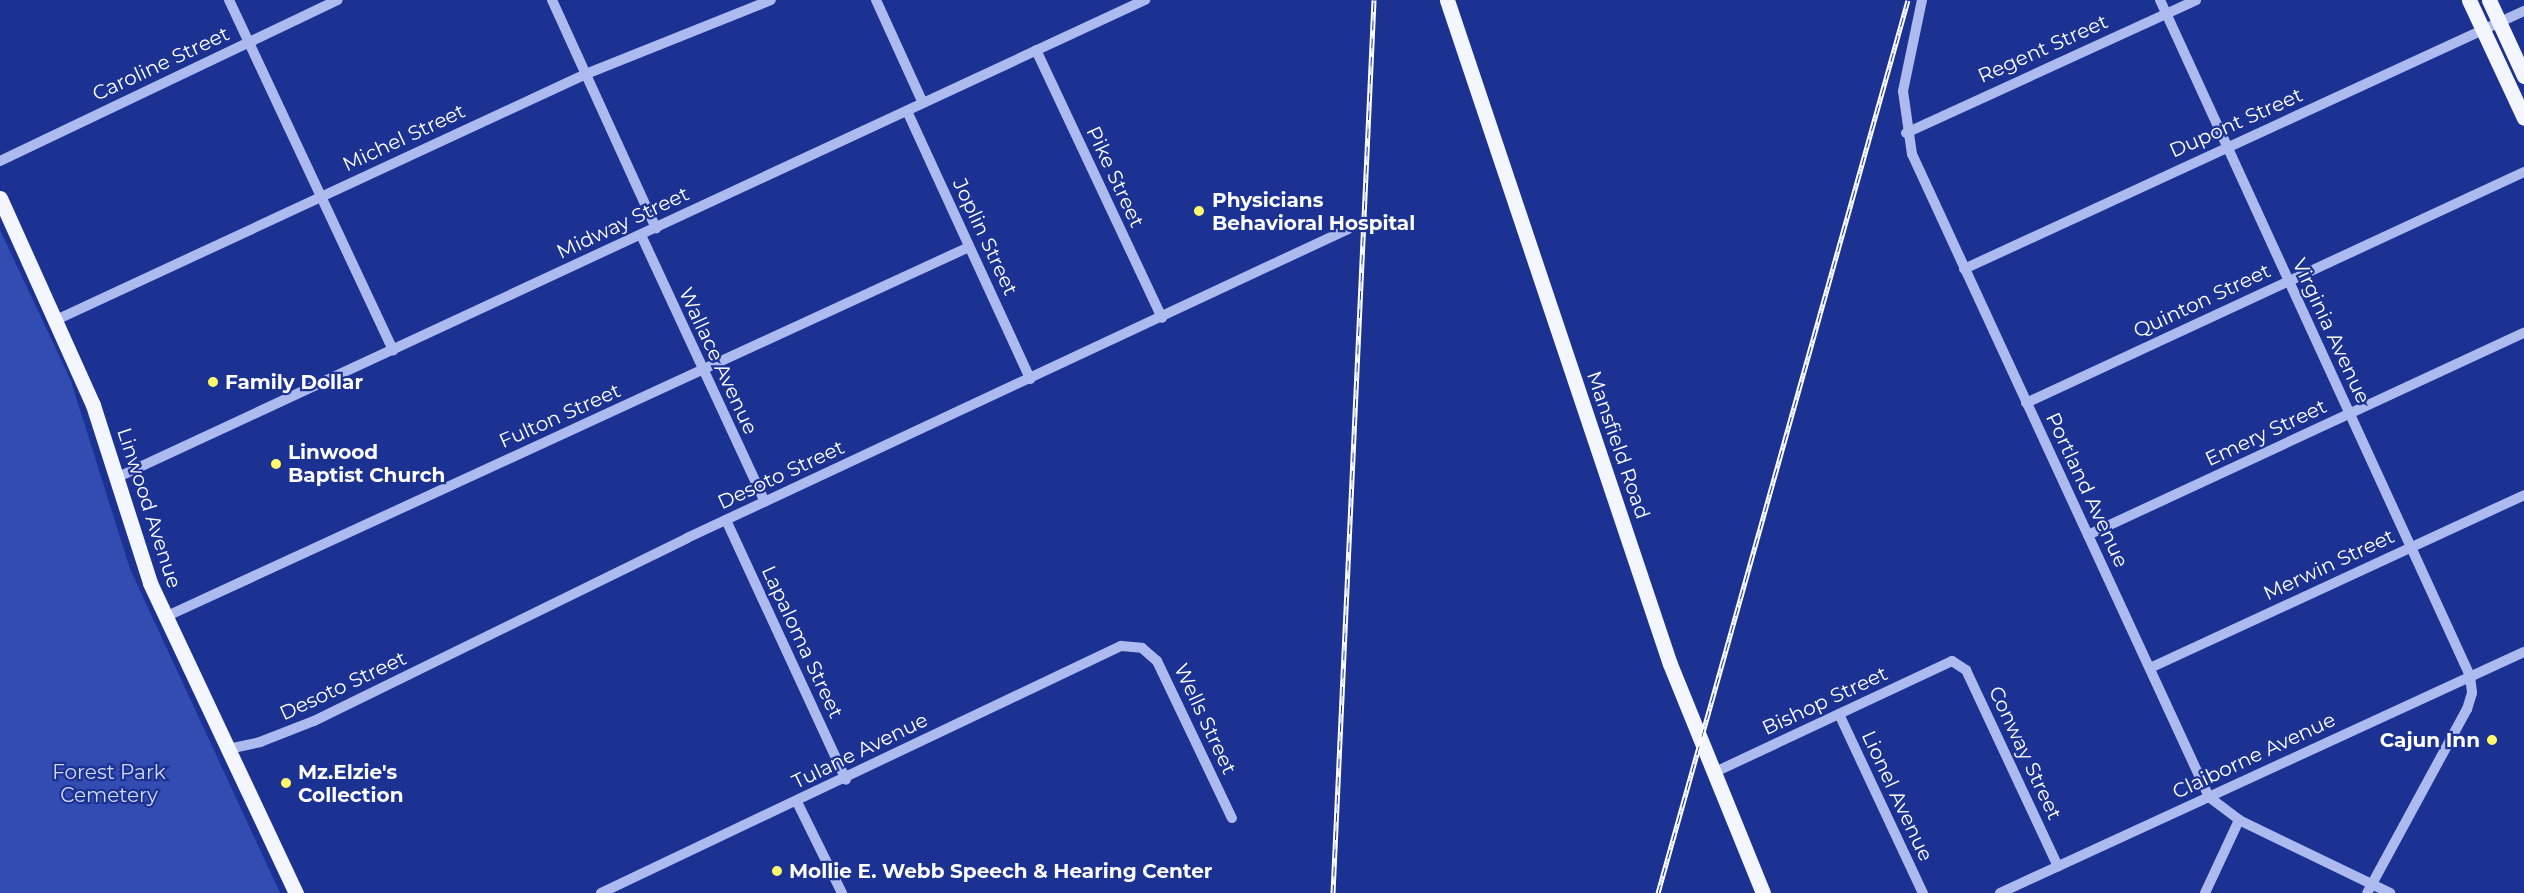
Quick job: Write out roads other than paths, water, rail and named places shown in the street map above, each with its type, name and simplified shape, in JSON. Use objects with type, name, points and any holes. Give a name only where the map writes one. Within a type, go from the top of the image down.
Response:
[{"type":"main road","points":[[2469,0],[2524,118]]},
{"type":"main road","points":[[2489,0],[2524,76]]},
{"type":"main road","name":"Mansfield Road","points":[[1447,1],[1647,599],[1713,773],[1763,893]]},
{"type":"main road","name":"Linwood Avenue","points":[[0,198],[93,405],[142,564],[296,893]]},
{"type":"street","points":[[229,0],[393,350]]},
{"type":"street","name":"Caroline Street","points":[[0,161],[338,0]]},
{"type":"street","points":[[552,0],[656,228]]},
{"type":"street","name":"Michel Street","points":[[56,320],[586,74],[771,0]]},
{"type":"street","points":[[876,0],[923,103]]},
{"type":"street","name":"Midway Street","points":[[116,478],[1145,0]]},
{"type":"street","name":"Portland Avenue","points":[[1922,0],[1903,92],[1906,133],[1917,167],[2209,797],[2239,820],[2370,889],[2390,893]]},
{"type":"street","name":"Virginia Avenue","points":[[2160,0],[2470,676]]},
{"type":"street","name":"Regent Street","points":[[1906,133],[2196,0]]},
{"type":"street","name":"Dupont Street","points":[[1964,269],[2524,11]]},
{"type":"street","name":"Pike Street","points":[[1036,50],[1162,318]]},
{"type":"street","name":"Joplin Street","points":[[907,111],[1030,379]]},
{"type":"street","name":"Quinton Street","points":[[2026,403],[2524,172]]},
{"type":"street","name":"Desoto Street","points":[[228,749],[260,742],[314,721],[726,520],[1348,229]]},
{"type":"street","name":"Wallace Avenue","points":[[640,235],[765,502]]},
{"type":"street","name":"Fulton Street","points":[[165,617],[969,247]]},
{"type":"street","name":"Emery Street","points":[[2088,535],[2524,333]]},
{"type":"street","name":"Merwin Street","points":[[2150,668],[2524,495]]},
{"type":"street","name":"Lapaloma Street","points":[[726,520],[846,780]]},
{"type":"street","name":"Tulane Avenue","points":[[601,893],[622,888],[1109,649],[1134,645]]},
{"type":"street","name":"Wells Street","points":[[1134,645],[1150,653],[1162,669],[1232,818]]},
{"type":"street","name":"Claiborne Avenue","points":[[2000,893],[2524,652]]},
{"type":"street","name":"Bishop Street","points":[[1713,773],[1952,661]]},
{"type":"street","name":"Conway Street","points":[[1952,661],[1966,670],[2058,866]]},
{"type":"street","points":[[2370,889],[2467,709],[2472,693],[2470,676]]},
{"type":"street","name":"Lionel Avenue","points":[[1839,714],[1923,893]]},
{"type":"street","points":[[797,802],[842,893]]},
{"type":"street","points":[[2205,893],[2239,820]]},
{"type":"railway","points":[[1333,893],[1374,0]]},
{"type":"railway","points":[[1658,893],[1908,0]]},
{"type":"place","name":"Physicians Behavioral Hospital","points":[[1199,211]]},
{"type":"place","name":"Family Dollar","points":[[213,382]]},
{"type":"place","name":"Linwood Baptist Church","points":[[276,464]]},
{"type":"place","name":"Cajun Inn","points":[[2492,740]]},
{"type":"place","name":"Mz.Elzie's Collection","points":[[286,783]]},
{"type":"place","name":"Mollie E. Webb Speech & Hearing Center","points":[[777,871]]},
{"type":"park label","name":"Forest Park Cemetery","points":[[109,784]]}]
